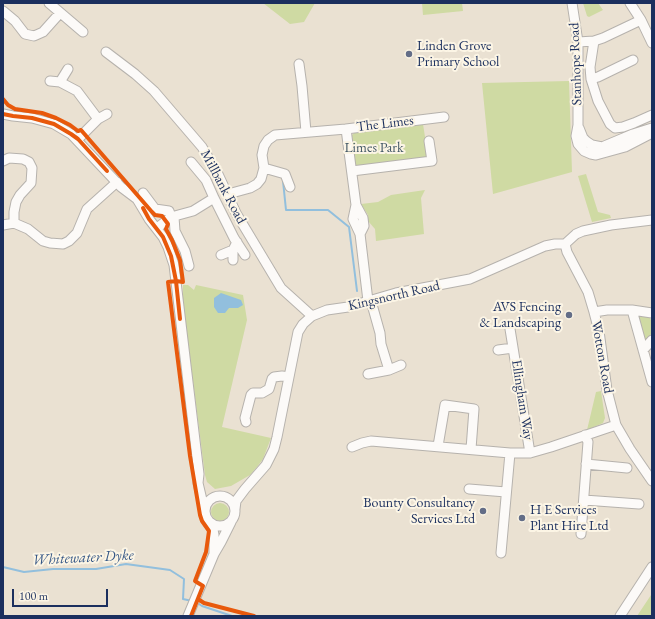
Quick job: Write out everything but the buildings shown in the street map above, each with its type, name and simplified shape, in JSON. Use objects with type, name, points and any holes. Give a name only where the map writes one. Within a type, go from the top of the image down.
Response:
[{"type":"street","points":[[49,3],[83,32]]},
{"type":"street","name":"Stanhope Road","points":[[572,3],[578,42],[578,125],[576,136],[578,144],[584,151],[590,154],[608,153],[625,147],[652,133]]},
{"type":"street","points":[[630,3],[641,20],[652,43]]},
{"type":"street","points":[[3,11],[15,21],[25,34],[34,36],[43,32],[60,13]]},
{"type":"street","points":[[578,42],[594,41],[641,20]]},
{"type":"street","points":[[594,41],[590,67],[591,80],[593,89],[610,124],[615,128],[634,123],[652,115]]},
{"type":"street","name":"Millbank Road","points":[[106,52],[135,74],[154,91],[202,147],[217,172],[236,213],[281,288],[312,316]]},
{"type":"street","points":[[591,80],[633,60]]},
{"type":"street","points":[[298,64],[307,86],[306,132]]},
{"type":"street","points":[[60,82],[68,69]]},
{"type":"street","points":[[50,81],[60,82],[70,86],[81,95],[98,119]]},
{"type":"street","points":[[3,114],[32,118],[54,124],[78,139],[119,184],[132,203],[150,219],[168,247],[174,265],[199,474],[198,483],[205,508]]},
{"type":"street","points":[[78,139],[98,119],[107,114]]},
{"type":"street","name":"The Limes","points":[[228,194],[250,188],[257,184],[261,179],[264,168],[262,155],[264,146],[268,140],[275,135],[425,124],[444,117]]},
{"type":"street","name":"Stanhope Road","points":[[578,125],[583,138],[586,141],[592,145],[602,147],[652,128]]},
{"type":"street","name":"The Limes","points":[[346,129],[356,205],[363,218],[364,226],[360,234],[370,301],[389,370]]},
{"type":"street","name":"The Limes","points":[[352,171],[432,164],[429,141]]},
{"type":"street","points":[[3,161],[9,158],[23,159],[29,162],[32,168],[31,183],[16,202],[14,223]]},
{"type":"street","points":[[191,162],[206,180],[226,220],[235,246],[233,260]]},
{"type":"street","points":[[264,168],[288,172],[290,187]]},
{"type":"street","points":[[3,225],[14,223],[28,229],[43,241],[56,244],[69,242],[78,233],[87,209],[119,184]]},
{"type":"street","points":[[143,193],[155,209],[169,211],[173,217],[175,231],[186,251],[189,266]]},
{"type":"street","points":[[157,228],[173,217],[193,211],[214,198]]},
{"type":"street","name":"Kingsnorth Road","points":[[235,509],[236,501],[266,465],[274,449],[278,437],[298,332],[303,324],[312,316],[327,310],[348,307],[396,293],[470,279],[545,246],[564,244],[576,234],[583,231],[611,225],[652,220]]},
{"type":"street","name":"Wotton Road","points":[[564,244],[588,292],[594,312],[599,331],[610,405],[616,425],[630,450],[652,481]]},
{"type":"street","points":[[221,255],[235,246]]},
{"type":"street","points":[[235,246],[245,255]]},
{"type":"street","points":[[594,312],[607,310],[632,310],[652,313]]},
{"type":"street","points":[[632,310],[652,382]]},
{"type":"street","name":"Ellingham Way","points":[[510,329],[530,453]]},
{"type":"street","points":[[643,350],[652,340]]},
{"type":"street","name":"Ellingham Way","points":[[498,350],[513,348]]},
{"type":"street","points":[[368,374],[389,370],[401,365]]},
{"type":"street","points":[[246,422],[245,418],[251,395],[253,393],[262,393],[269,389],[274,377],[289,377]]},
{"type":"street","points":[[438,446],[445,405],[474,409],[471,449]]},
{"type":"street","name":"Ellingham Way","points":[[352,447],[371,441],[510,453],[530,453],[616,425]]},
{"type":"street","points":[[582,534],[588,442],[586,435]]},
{"type":"street","name":"Ellingham Way","points":[[501,552],[510,453]]},
{"type":"street","points":[[586,464],[627,468]]},
{"type":"street","name":"Wotton Road","points":[[643,468],[652,474]]},
{"type":"street","points":[[199,474],[205,488],[214,497]]},
{"type":"street","name":"Kingsnorth Road","points":[[225,497],[247,486]]},
{"type":"street","points":[[469,489],[506,492]]},
{"type":"street","points":[[188,616],[214,554],[234,516],[235,509],[231,502],[225,497],[214,497],[206,503],[204,513],[213,530],[214,554]]},
{"type":"street","points":[[584,500],[639,504]]},
{"type":"street","points":[[208,522],[214,526],[222,527],[231,522]]},
{"type":"street","points":[[620,616],[652,567]]},
{"type":"green space","points":[[263,3],[315,3],[304,22],[290,24]]},
{"type":"green space","points":[[422,3],[462,3],[463,11],[423,15]]},
{"type":"green space","points":[[583,3],[598,3],[603,10],[589,17],[587,16]]},
{"type":"green space","points":[[569,81],[572,172],[493,194],[482,83]]},
{"type":"green space","name":"Limes Park","points":[[423,124],[428,156],[425,159],[358,171],[355,164],[352,135],[355,132]]},
{"type":"green space","points":[[586,174],[598,212],[610,215],[611,218],[592,222],[578,176]]},
{"type":"green space","points":[[425,190],[421,198],[424,234],[376,241],[375,229],[368,221],[368,215],[361,204],[378,202],[391,195]]},
{"type":"green space","points":[[183,285],[188,285],[194,290],[196,285],[243,295],[247,320],[222,427],[271,438],[263,459],[257,467],[250,475],[231,486],[215,489],[207,482],[205,475],[183,303]]},
{"type":"green space","points":[[641,316],[649,316],[652,322],[652,333],[646,340],[644,340],[637,318]]},
{"type":"green space","points":[[601,391],[605,418],[603,423],[587,430],[596,392]]},
{"type":"green space","points":[[220,503],[226,506],[229,512],[226,518],[220,521],[214,518],[211,512],[214,506]]},
{"type":"green space","points":[[652,590],[652,616],[637,616],[651,595]]},
{"type":"water","points":[[221,293],[241,300],[243,305],[238,308],[229,308],[225,313],[218,313],[214,307],[214,298]]},
{"type":"waterway","points":[[283,181],[286,210],[328,210],[349,227],[357,291]]},
{"type":"waterway","name":"Whitewater Dyke","points":[[3,567],[24,572],[53,569],[96,569],[126,564],[170,570],[184,579],[183,599],[192,601]]},
{"type":"waterway","name":"Whitewater Dyke","points":[[196,602],[202,606],[232,616]]},
{"type":"cycle path","points":[[3,99],[8,105],[15,109],[42,113],[56,118],[78,131],[81,130],[152,212],[155,215],[162,216],[168,224],[166,229],[180,260],[183,282],[168,282],[190,456],[200,515],[209,531],[206,552],[195,581],[203,586],[191,616]]},
{"type":"cycle path","points":[[3,114],[32,118],[54,124],[78,139],[107,171]]},
{"type":"cycle path","points":[[143,208],[149,219],[163,237],[171,256],[176,281],[180,319]]},
{"type":"cycle path","points":[[198,599],[204,603],[254,616]]},
{"type":"place","name":"Linden Grove Primary School","points":[[409,54]]},
{"type":"place","name":"AVS Fencing & Landscaping","points":[[569,315]]},
{"type":"place","name":"Bounty Consultancy Services Ltd","points":[[483,511]]},
{"type":"place","name":"H E Services Plant Hire Ltd","points":[[522,518]]}]
